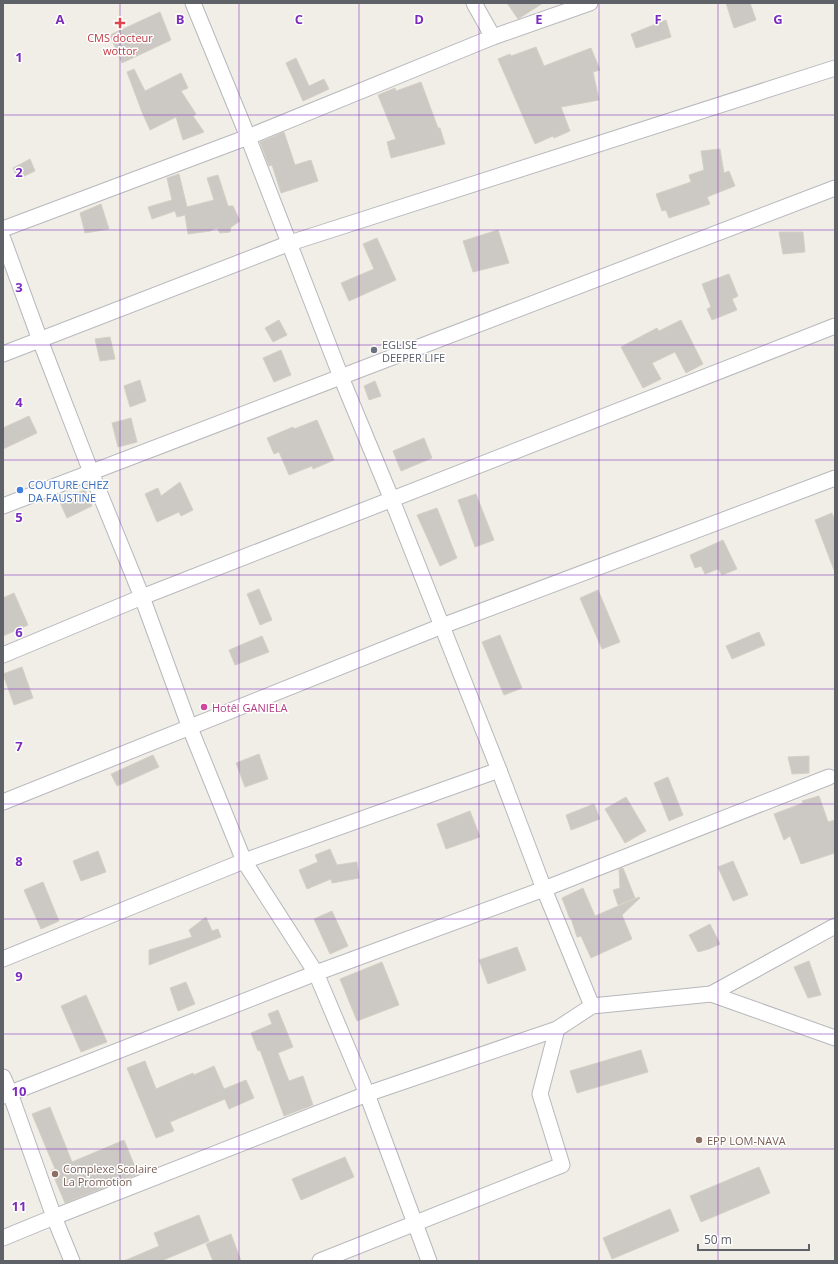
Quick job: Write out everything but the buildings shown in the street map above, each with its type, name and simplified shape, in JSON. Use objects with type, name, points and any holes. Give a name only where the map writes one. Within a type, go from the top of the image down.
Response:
[{"type":"street","points":[[193,3],[290,243],[341,377],[392,500],[499,770],[544,889],[592,1006]]},
{"type":"street","points":[[474,3],[493,37]]},
{"type":"street","points":[[3,229],[248,138],[493,37],[590,3]]},
{"type":"street","points":[[3,354],[290,243],[835,68]]},
{"type":"street","points":[[3,506],[835,188]]},
{"type":"street","points":[[3,238],[40,340],[91,472],[142,597],[190,728],[244,862],[316,973],[367,1094],[429,1261]]},
{"type":"street","points":[[3,655],[142,597],[835,326]]},
{"type":"street","points":[[3,802],[442,626],[835,478]]},
{"type":"street","points":[[3,959],[244,862],[499,770]]},
{"type":"street","points":[[7,1095],[316,973],[544,889],[829,777]]},
{"type":"street","points":[[3,1238],[367,1094],[556,1029],[592,1006],[711,994],[835,926]]},
{"type":"street","points":[[711,994],[835,1038]]},
{"type":"street","points":[[320,1261],[562,1165],[540,1094],[556,1029]]},
{"type":"street","points":[[3,1077],[7,1095],[72,1261]]},
{"type":"place","name":"CMS docteur wottor","points":[[120,23]]},
{"type":"place","name":"EGLISE DEEPER LIFE","points":[[374,350]]},
{"type":"place","name":"COUTURE CHEZ DA FAUSTINE","points":[[20,490]]},
{"type":"place","name":"Hotêl GANIELA","points":[[204,707]]},
{"type":"place","name":"EPP LOM-NAVA","points":[[699,1140]]},
{"type":"place","name":"Complexe Scolaire La Promotion","points":[[55,1174]]}]
